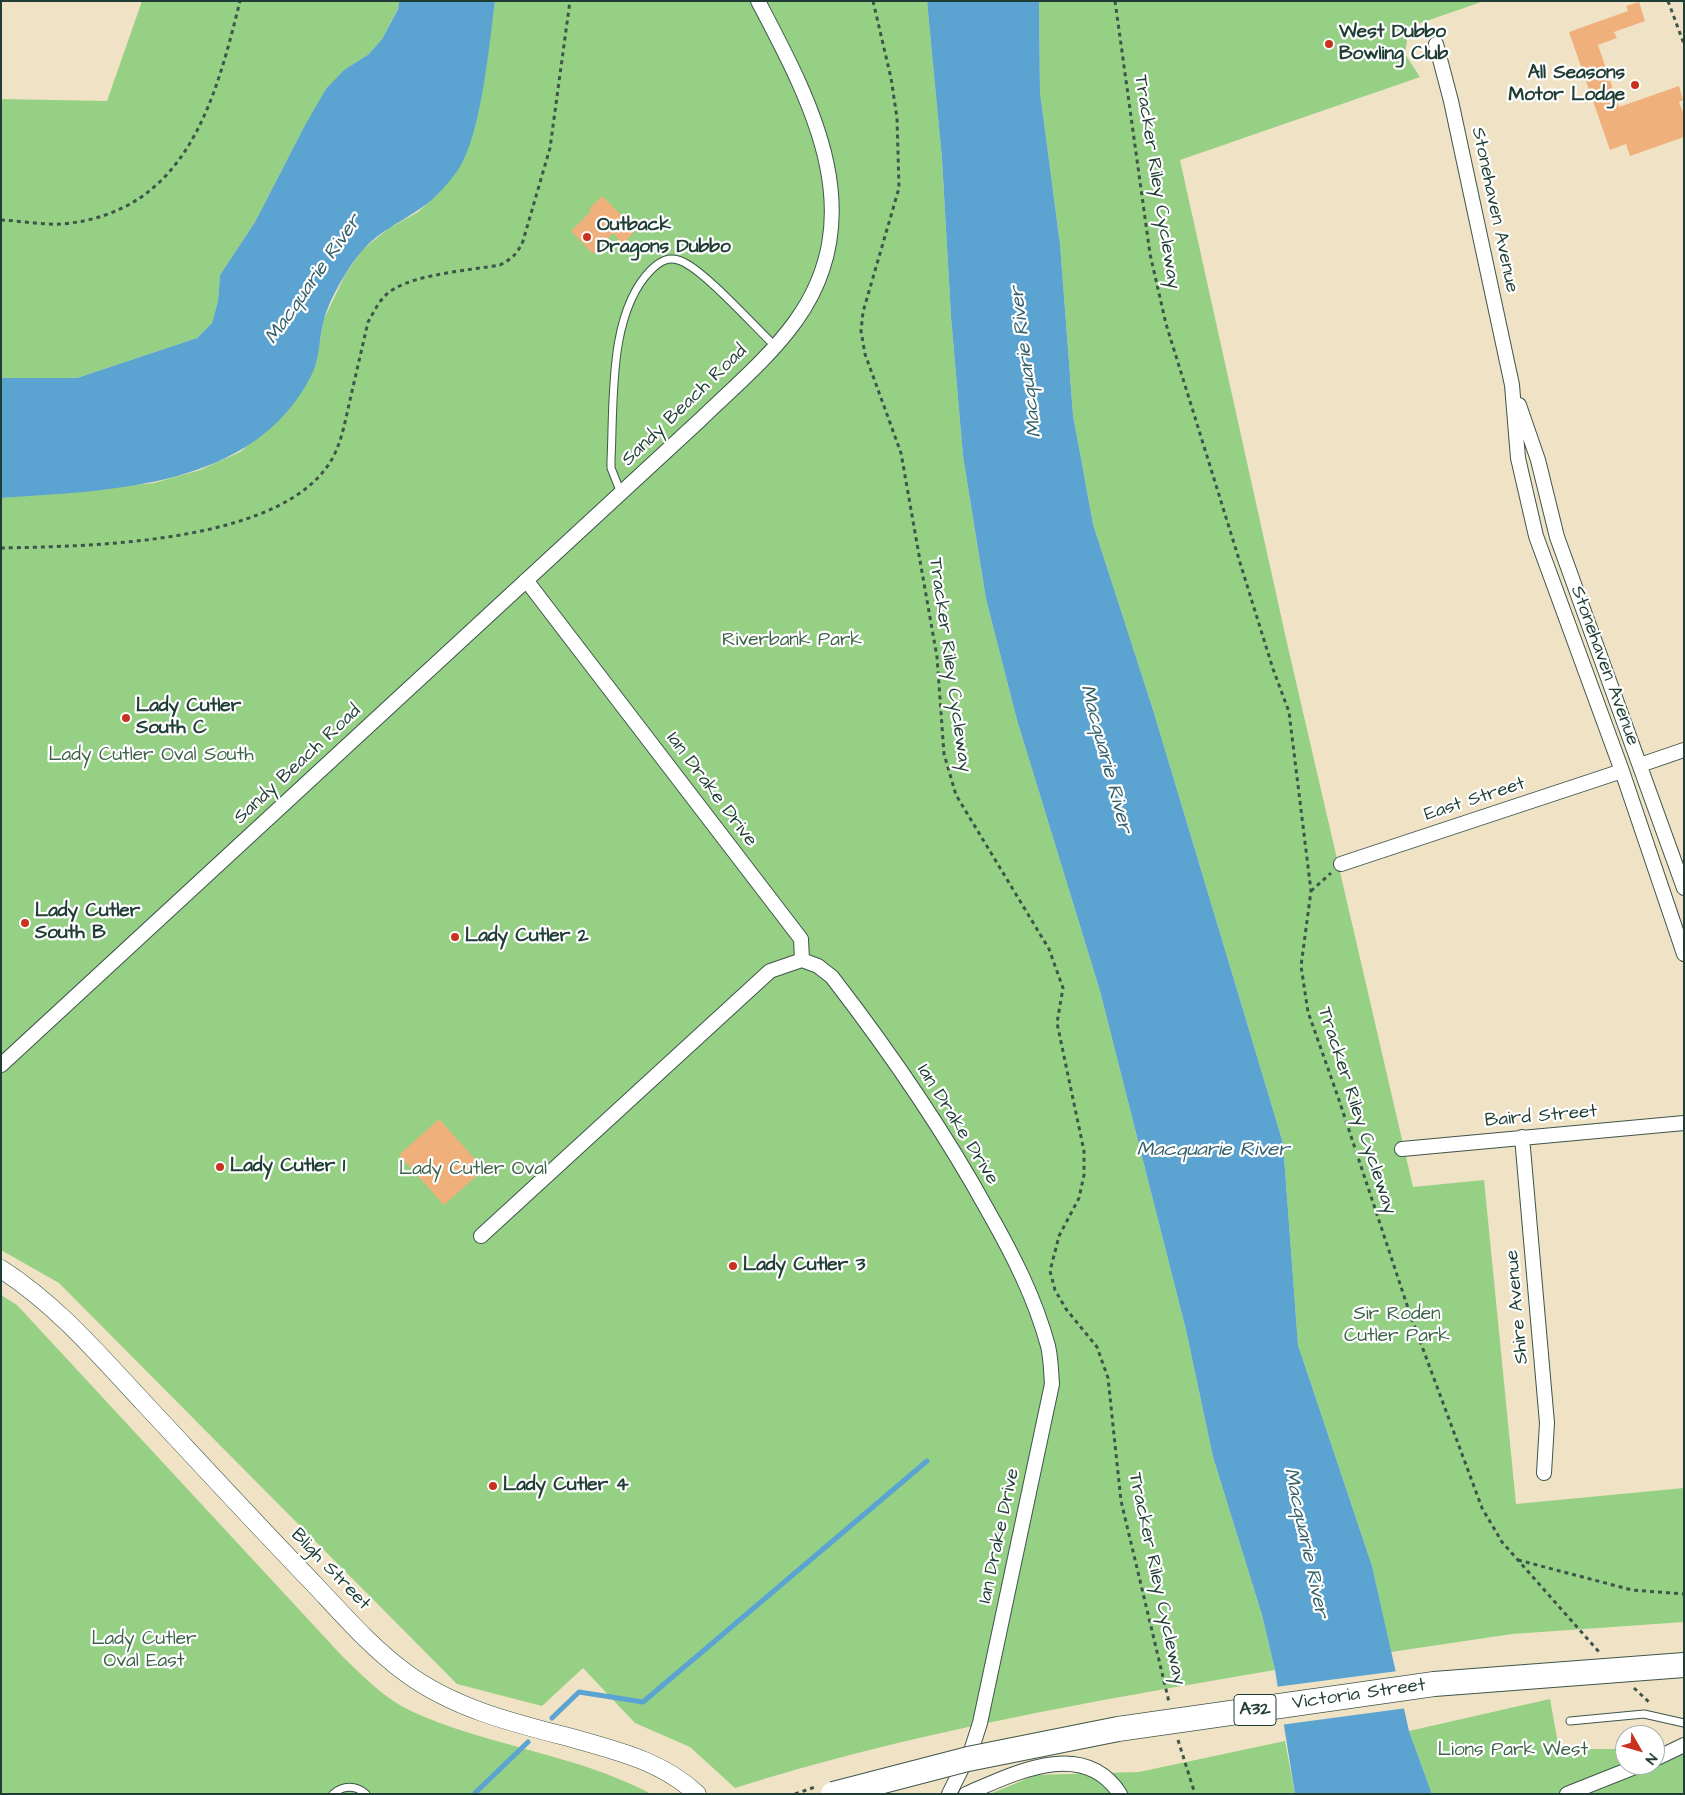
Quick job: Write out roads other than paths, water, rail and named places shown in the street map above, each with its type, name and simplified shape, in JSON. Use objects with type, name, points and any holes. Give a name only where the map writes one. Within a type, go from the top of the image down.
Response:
[{"type":"highway","name":"Victoria Street","points":[[833,1794],[968,1758],[1118,1729],[1434,1684],[1684,1665]]},
{"type":"street","name":"Sandy Beach Road","points":[[1,1065],[621,493],[725,395],[774,345],[803,310],[822,269],[832,225],[832,197],[829,171],[807,97],[758,1]]},
{"type":"street","name":"Stonehaven Avenue","points":[[1436,44],[1451,101],[1512,385],[1538,460],[1557,538],[1684,888]]},
{"type":"street","name":"Stonehaven Avenue","points":[[1512,385],[1518,458],[1536,536],[1622,771],[1684,954]]},
{"type":"street","name":"Ian Drake Drive","points":[[526,580],[796,932],[801,939],[802,960],[818,966],[832,977],[904,1075],[966,1172],[1016,1261],[1037,1308],[1049,1349],[1052,1384],[980,1723],[972,1748],[949,1794]]},
{"type":"street","points":[[1640,765],[1684,750]]},
{"type":"street","name":"East Street","points":[[1341,864],[1622,771]]},
{"type":"street","points":[[481,1236],[770,971],[787,963],[802,960]]},
{"type":"street","name":"Baird Street","points":[[1402,1149],[1684,1123]]},
{"type":"street","name":"Shire Avenue","points":[[1522,1137],[1547,1423],[1544,1473]]},
{"type":"street","name":"Bligh Street","points":[[1,1269],[30,1288],[78,1332],[301,1571],[354,1626],[405,1673],[435,1692],[471,1708],[507,1721],[628,1754],[653,1763],[674,1775],[697,1794]]},
{"type":"street","points":[[1665,1754],[1684,1745]]},
{"type":"street","points":[[966,1794],[1011,1774],[1058,1762],[1075,1762],[1099,1773],[1120,1794]]},
{"type":"street","points":[[1567,1794],[1615,1775]]},
{"type":"lane","name":"Sandy Beach Road","points":[[621,493],[611,468],[618,341],[630,300],[645,276],[657,264],[673,258],[693,269],[774,345]]},
{"type":"lane","points":[[1570,1721],[1644,1714],[1684,1723]]},
{"type":"lane","points":[[332,1794],[339,1789],[351,1787],[366,1794]]},
{"type":"water","name":"Macquarie River","points":[[399,1],[495,1],[484,85],[475,128],[462,163],[440,192],[421,208],[370,242],[351,266],[326,312],[315,368],[287,412],[255,441],[218,462],[177,476],[133,486],[1,498],[1,378],[77,378],[197,338],[212,323],[218,301],[220,275],[255,222],[304,127],[326,89],[344,70],[369,54],[382,39],[398,9]]},
{"type":"water","name":"Macquarie River","points":[[927,1],[1039,1],[1040,92],[1060,244],[1073,415],[1093,524],[1154,713],[1283,1143],[1298,1345],[1372,1566],[1409,1731],[1432,1794],[1295,1794],[1275,1670],[1262,1615],[1213,1457],[1186,1330],[1100,991],[1017,720],[986,599],[963,456],[951,317],[942,159]]},
{"type":"waterway","points":[[552,1718],[579,1692],[643,1702],[927,1461]]},
{"type":"waterway","points":[[474,1794],[528,1742]]},
{"type":"place","name":"West Dubbo Bowling Club","points":[[1329,44]]},
{"type":"place","name":"All Seasons Motor Lodge","points":[[1635,85]]},
{"type":"place","name":"Outback Dragons Dubbo","points":[[587,237]]},
{"type":"place","name":"Lady Cutler South C","points":[[126,718]]},
{"type":"place","name":"Lady Cutler South B","points":[[25,923]]},
{"type":"place","name":"Lady Cutler 2","points":[[455,937]]},
{"type":"place","name":"Lady Cutler 1","points":[[220,1167]]},
{"type":"place","name":"Lady Cutler 3","points":[[733,1266]]},
{"type":"place","name":"Lady Cutler 4","points":[[493,1486]]},
{"type":"park label","name":"Riverbank Park","points":[[792,641]]},
{"type":"park label","name":"Lady Cutler Oval South","points":[[151,756]]},
{"type":"park label","name":"Lady Cutler Oval","points":[[473,1170]]},
{"type":"park label","name":"Sir Roden Cutler Park","points":[[1397,1326]]},
{"type":"park label","name":"Lady Cutler Oval East","points":[[144,1651]]},
{"type":"park label","name":"Lions Park West","points":[[1513,1751]]}]
